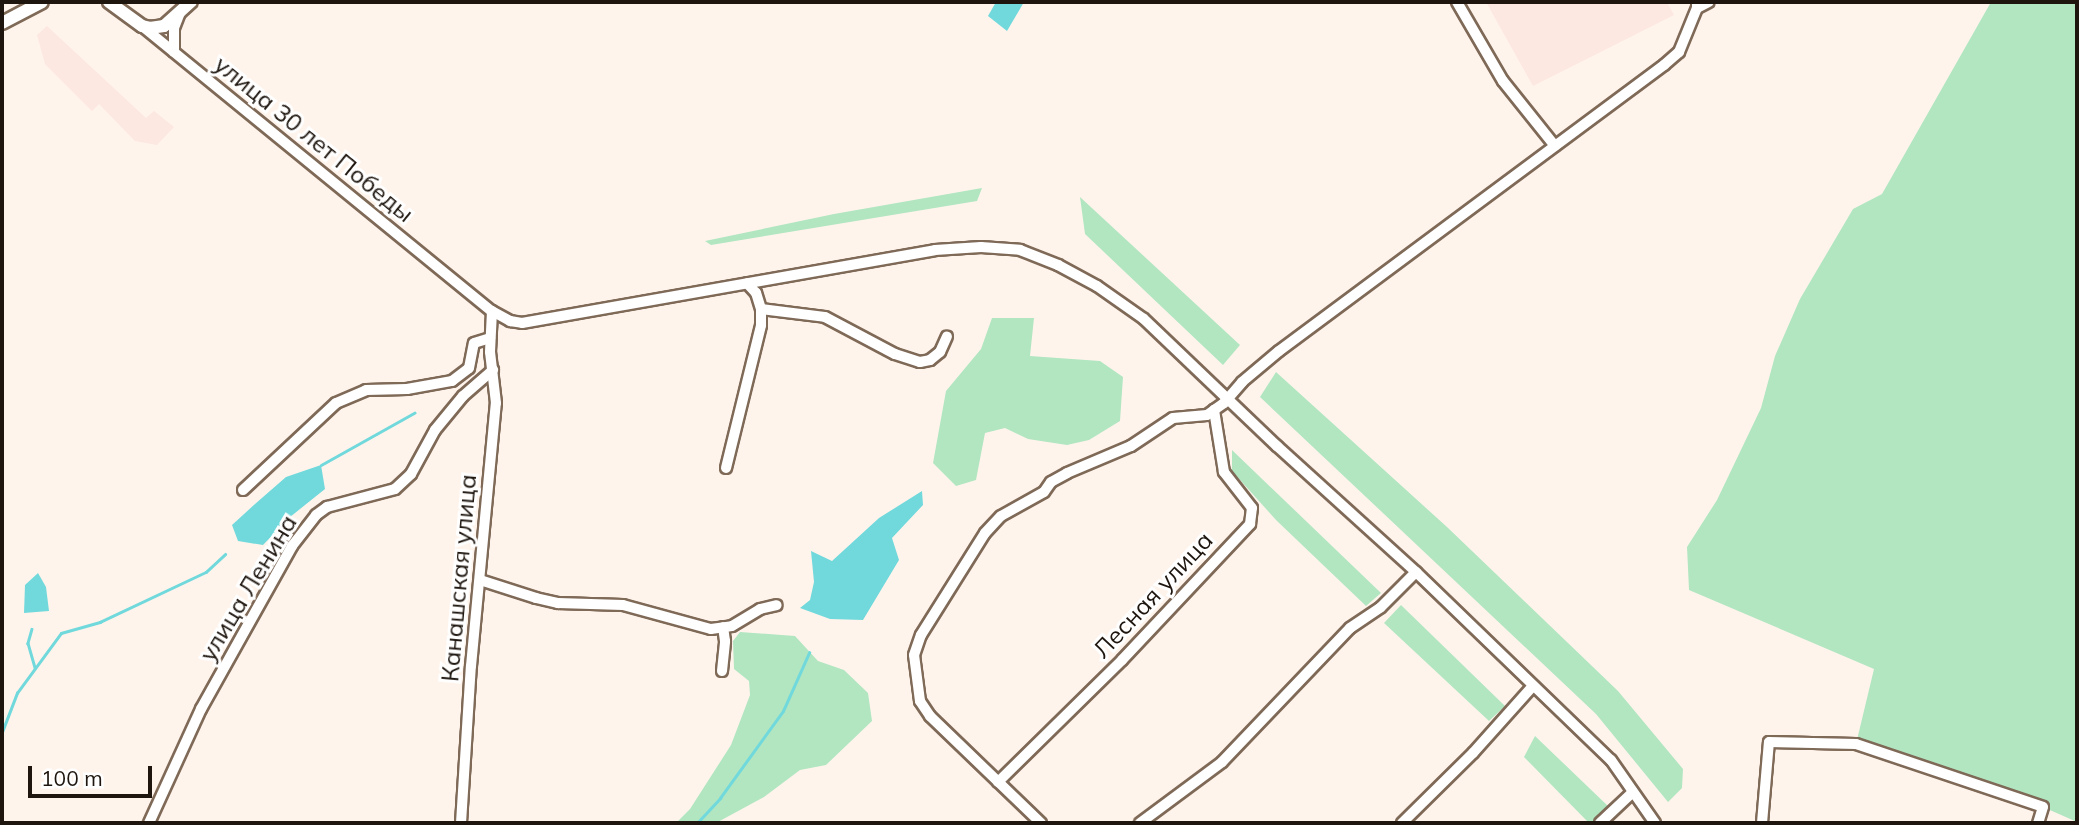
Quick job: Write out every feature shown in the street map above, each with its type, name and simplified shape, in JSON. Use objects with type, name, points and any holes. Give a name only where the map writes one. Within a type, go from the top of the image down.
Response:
[{"type":"main road","points":[[2,23],[42,2]]},
{"type":"main road","name":"улица 30 лет Победы","points":[[109,2],[142,26]]},
{"type":"main road","points":[[142,26],[164,26],[191,2]]},
{"type":"street","points":[[1457,2],[1503,81],[1555,146]]},
{"type":"street","points":[[1041,823],[930,716],[920,701],[914,655],[920,635],[985,533],[1000,516],[1044,492],[1051,482],[1067,473],[1131,446],[1173,418],[1207,415],[1214,410],[1279,351],[1679,52],[1697,5],[1709,2]]},
{"type":"street","points":[[174,52],[174,28],[180,12]]},
{"type":"street","name":"улица 30 лет Победы","points":[[142,26],[492,311],[510,321],[522,323],[935,250],[981,247],[1020,250],[1058,265],[1097,286],[1144,319],[1416,572],[1611,760],[1655,823]]},
{"type":"street","points":[[726,468],[761,325],[761,309],[756,293],[747,283]]},
{"type":"street","points":[[761,309],[825,317],[895,354],[920,362],[930,360],[940,352],[947,336]]},
{"type":"street","name":"Канашская улица","points":[[460,823],[496,403],[490,338],[492,311]]},
{"type":"street","points":[[243,490],[336,403],[366,390],[407,389],[452,381],[469,368],[474,342],[490,338]]},
{"type":"street","name":"улица Ленина","points":[[149,823],[201,709],[292,546],[316,515],[327,507],[395,489],[411,474],[435,430],[463,396],[493,370]]},
{"type":"street","name":"Лесная улица","points":[[998,782],[1159,622],[1250,524],[1252,508],[1224,472],[1214,410]]},
{"type":"street","points":[[1140,823],[1222,762],[1350,628],[1381,607],[1416,572]]},
{"type":"street","points":[[480,580],[558,603],[623,605],[711,629],[723,627],[777,605]]},
{"type":"street","points":[[722,671],[723,627]]},
{"type":"street","points":[[1402,823],[1474,753],[1533,686]]},
{"type":"street","points":[[1762,823],[1769,742],[1856,744],[2043,807],[2038,823]]},
{"type":"street","points":[[1601,823],[1633,792]]},
{"type":"shaded area","points":[[1486,2],[1667,2],[1674,15],[1533,86]]},
{"type":"shaded area","points":[[47,26],[146,118],[154,111],[174,127],[157,145],[135,141],[99,104],[92,111],[45,64],[37,35]]},
{"type":"green space","points":[[1991,2],[2077,2],[2077,822],[2043,807],[1856,744],[1874,669],[1689,590],[1687,547],[1717,500],[1761,408],[1775,356],[1800,299],[1853,209],[1882,194]]},
{"type":"green space","points":[[982,188],[977,201],[711,245],[705,241],[834,214]]},
{"type":"green space","points":[[1080,197],[1240,345],[1223,365],[1085,234]]},
{"type":"green space","points":[[992,318],[1034,318],[1030,356],[1100,361],[1123,377],[1120,421],[1089,440],[1067,445],[1028,439],[1005,428],[985,433],[976,480],[956,486],[933,463],[946,391],[981,349]]},
{"type":"green space","points":[[1276,372],[1447,527],[1618,691],[1683,769],[1682,788],[1668,802],[1596,714],[1260,397]]},
{"type":"green space","points":[[1232,450],[1381,593],[1366,606],[1276,520],[1232,471]]},
{"type":"green space","points":[[1401,605],[1505,706],[1489,721],[1384,623]]},
{"type":"green space","points":[[740,632],[795,636],[818,661],[844,670],[868,693],[872,721],[826,765],[800,770],[764,797],[716,823],[676,823],[690,809],[731,745],[750,695],[749,681],[734,669],[733,641]]},
{"type":"green space","points":[[1535,736],[1609,807],[1593,823],[1589,823],[1524,757]]},
{"type":"water","points":[[996,2],[1024,2],[1007,31],[988,16]]},
{"type":"water","points":[[321,465],[325,489],[290,517],[263,545],[238,541],[232,525],[286,477]]},
{"type":"water","points":[[922,491],[923,505],[892,538],[899,560],[863,620],[830,619],[800,608],[810,600],[814,582],[811,551],[832,561],[879,518]]},
{"type":"water","points":[[38,573],[46,587],[49,611],[24,613],[25,585]]},
{"type":"waterway","points":[[321,465],[414,413]]},
{"type":"waterway","points":[[2,732],[17,693],[61,633],[100,622],[206,572],[225,554]]},
{"type":"waterway","points":[[32,629],[28,643],[35,668]]},
{"type":"waterway","points":[[697,823],[720,798],[783,711],[809,653]]}]
